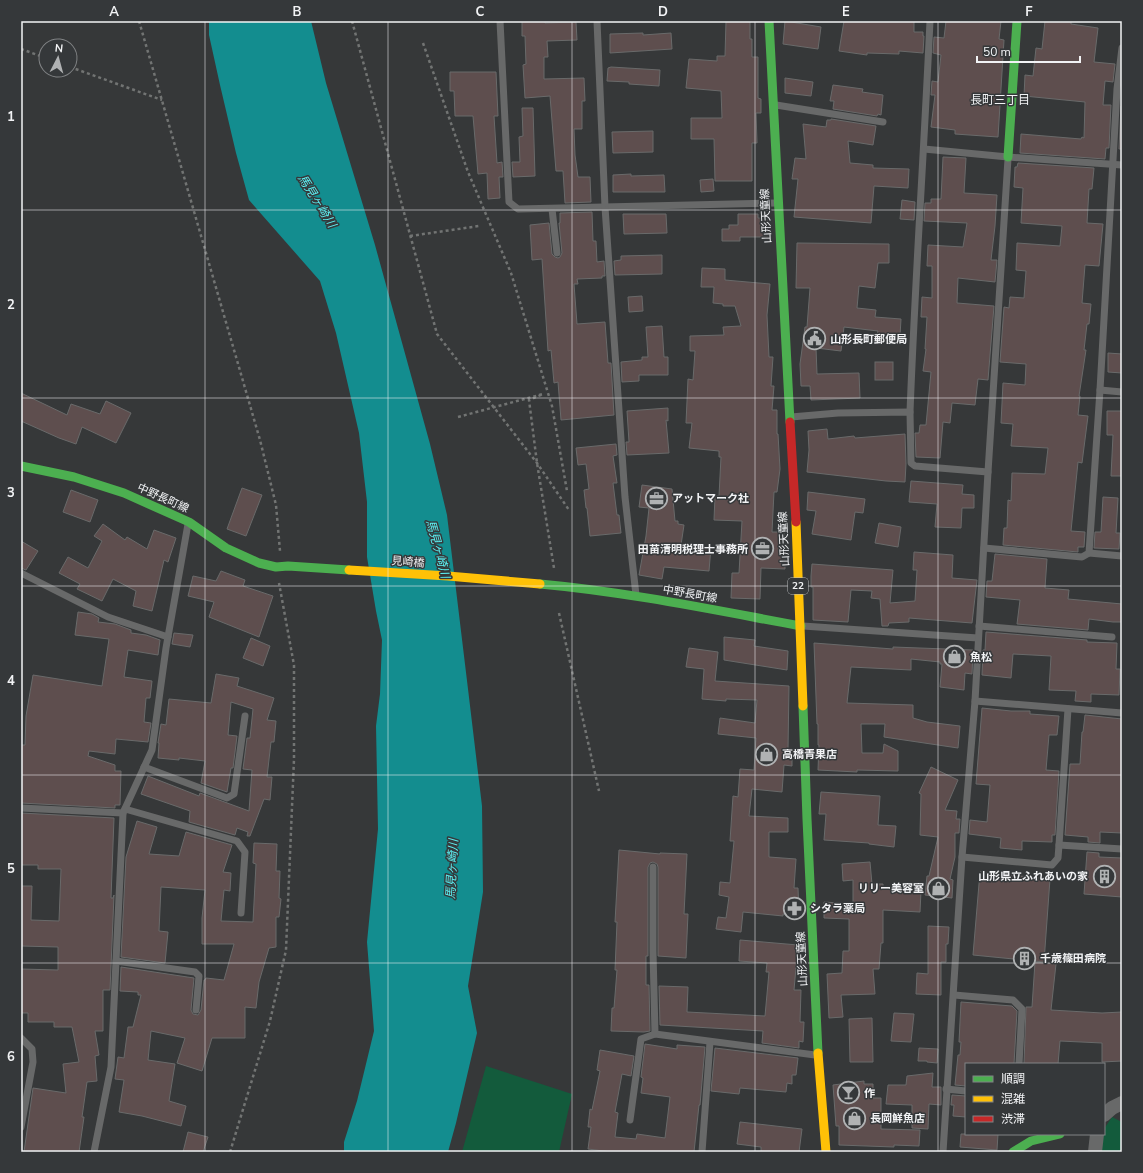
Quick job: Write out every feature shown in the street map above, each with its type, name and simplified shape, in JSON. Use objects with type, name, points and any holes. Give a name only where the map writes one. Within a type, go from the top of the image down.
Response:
[{"type":"main road","name":"山形天童線","points":[[769,21],[777,203],[800,626],[818,1055],[826,1152]]},
{"type":"main road","points":[[1008,157],[1017,21]]},
{"type":"main road","name":"中野長町線","points":[[21,466],[74,477],[124,493],[189,522],[226,548],[259,563],[276,567],[288,566]]},
{"type":"main road","name":"見崎橋","points":[[288,566],[448,576],[574,587]]},
{"type":"main road","name":"中野長町線","points":[[574,587],[636,596],[800,626]]},
{"type":"main road","points":[[1013,1152],[1031,1141],[1056,1135]]},
{"type":"street","points":[[1105,1114],[1122,1102]]},
{"type":"street","points":[[1095,1152],[1097,1135]]},
{"type":"lane","points":[[500,21],[509,202],[518,209],[777,203]]},
{"type":"lane","points":[[597,21],[605,207],[625,497],[636,596]]},
{"type":"lane","points":[[930,21],[914,318],[910,412],[911,463],[915,466],[988,472]]},
{"type":"lane","points":[[1089,553],[1117,89],[1122,48]]},
{"type":"lane","points":[[773,105],[883,122]]},
{"type":"lane","points":[[924,149],[1008,157],[1122,165]]},
{"type":"lane","points":[[943,1152],[962,857],[975,701],[1008,157]]},
{"type":"lane","points":[[552,209],[556,253]]},
{"type":"lane","points":[[1100,390],[1122,392]]},
{"type":"lane","points":[[789,417],[838,413],[910,412]]},
{"type":"lane","points":[[94,1152],[111,1067],[124,811],[152,750],[168,637],[189,522]]},
{"type":"lane","points":[[984,548],[1082,557],[1089,553],[1122,556]]},
{"type":"lane","points":[[21,573],[108,617],[168,637]]},
{"type":"lane","points":[[800,626],[978,638]]},
{"type":"lane","points":[[979,626],[1112,637]]},
{"type":"lane","points":[[975,701],[1122,713]]},
{"type":"lane","points":[[962,857],[1052,865],[1058,858],[1068,709]]},
{"type":"lane","points":[[144,766],[227,798],[234,794],[246,716]]},
{"type":"lane","points":[[21,808],[124,811],[237,841],[245,852],[241,912]]},
{"type":"lane","points":[[1059,845],[1122,849]]},
{"type":"lane","points":[[653,867],[655,1034]]},
{"type":"lane","points":[[116,961],[195,972],[199,976],[196,1010]]},
{"type":"lane","points":[[954,995],[1013,1000],[1022,1009],[1019,1063]]},
{"type":"lane","points":[[630,1120],[641,1038],[655,1034],[818,1055]]},
{"type":"lane","points":[[21,1038],[32,1049],[33,1062],[21,1127]]},
{"type":"lane","points":[[702,1152],[710,1042]]},
{"type":"lane","points":[[946,1089],[965,1091]]},
{"type":"path","points":[[139,21],[264,454],[276,504],[281,548],[276,567],[294,665],[294,759],[286,950],[270,1021],[230,1152]]},
{"type":"path","points":[[352,21],[437,334],[537,463],[569,510]]},
{"type":"path","points":[[423,42],[468,172],[511,273],[552,406],[567,491]]},
{"type":"path","points":[[21,49],[38,55]]},
{"type":"path","points":[[78,70],[162,100]]},
{"type":"path","points":[[410,236],[480,226]]},
{"type":"path","points":[[458,417],[543,394],[529,400],[537,463],[554,568]]},
{"type":"path","points":[[559,613],[599,791]]},
{"type":"green space","points":[[486,1066],[572,1094],[559,1152],[462,1152]]},
{"type":"green space","points":[[1112,1117],[1122,1122],[1122,1152],[1101,1152],[1103,1135],[1105,1135],[1105,1128]]},
{"type":"water","name":"馬見ヶ崎川","points":[[209,21],[311,21],[326,83],[375,245],[430,444],[447,515],[482,806],[483,892],[468,986],[477,1033],[448,1152],[344,1152],[344,1142],[357,1101],[374,1031],[367,942],[378,829],[376,726],[380,694],[382,640],[367,557],[367,502],[359,433],[336,333],[320,281],[249,200],[220,85],[209,35]]},
{"type":"building","points":[[522,21],[545,21],[545,23],[576,22],[577,40],[547,41],[548,57],[544,57],[544,79],[584,78],[585,101],[582,101],[582,129],[574,129],[575,155],[578,177],[590,177],[591,202],[565,203],[563,171],[556,171],[550,96],[525,98],[523,65],[526,64],[525,36],[522,36]]},
{"type":"building","points":[[726,21],[750,21],[752,57],[758,57],[758,98],[761,99],[761,113],[756,113],[757,143],[752,143],[752,181],[715,181],[714,139],[691,139],[691,118],[722,118],[721,91],[686,88],[689,59],[717,61],[717,56],[725,56]]},
{"type":"building","points":[[785,21],[821,27],[818,49],[783,44]]},
{"type":"building","points":[[844,21],[914,21],[914,32],[923,32],[923,53],[899,51],[899,54],[867,53],[867,55],[839,51]]},
{"type":"building","points":[[946,21],[1001,21],[999,39],[1004,40],[998,137],[955,134],[955,130],[931,127],[935,95],[931,95],[932,81],[938,82],[941,55],[933,53],[934,37],[944,38]]},
{"type":"building","points":[[1045,21],[1071,21],[1071,24],[1098,28],[1094,62],[1115,64],[1113,82],[1105,81],[1103,105],[1111,105],[1109,148],[1106,148],[1105,159],[1020,153],[1021,134],[1084,138],[1085,102],[1024,96],[1025,75],[1033,76],[1036,48],[1042,49]]},
{"type":"building","points":[[643,33],[643,35],[671,33],[672,49],[610,53],[610,34]]},
{"type":"building","points":[[608,68],[660,70],[659,86],[607,81]]},
{"type":"building","points":[[450,72],[496,72],[498,116],[494,116],[497,163],[502,162],[503,177],[499,177],[500,198],[488,199],[487,173],[478,174],[473,116],[455,116],[454,91],[450,91]]},
{"type":"building","points":[[785,78],[813,82],[811,96],[785,93]]},
{"type":"building","points":[[833,85],[863,89],[862,92],[883,95],[881,115],[878,114],[877,116],[833,109],[834,101],[830,101]]},
{"type":"building","points":[[1121,106],[1122,149],[1119,149]]},
{"type":"building","points":[[522,108],[533,108],[535,176],[513,177],[512,162],[520,162],[519,137],[523,136]]},
{"type":"building","points":[[831,119],[876,126],[873,145],[848,141],[850,163],[873,165],[873,168],[909,169],[908,188],[874,186],[871,223],[794,217],[798,179],[792,179],[795,158],[806,159],[803,124],[826,127],[827,120]]},
{"type":"building","points":[[653,131],[653,152],[613,153],[612,132]]},
{"type":"building","points":[[943,157],[966,158],[964,193],[997,195],[991,260],[997,260],[995,282],[958,278],[957,303],[994,306],[988,380],[978,379],[975,405],[952,403],[950,423],[943,422],[940,458],[916,457],[915,433],[919,433],[920,425],[926,425],[931,372],[923,371],[926,349],[927,317],[921,317],[922,297],[932,298],[932,266],[927,266],[928,245],[963,247],[967,223],[924,221],[925,203],[931,203],[931,199],[941,199]]},
{"type":"building","points":[[1018,163],[1094,168],[1092,189],[1089,189],[1087,223],[1103,224],[1099,266],[1085,265],[1082,303],[1091,304],[1089,324],[1087,324],[1084,350],[1086,350],[1079,396],[1078,415],[1088,416],[1082,463],[1078,462],[1071,531],[1085,532],[1084,547],[1078,547],[1078,552],[1003,545],[1004,528],[1007,528],[1008,500],[1011,501],[1012,473],[1045,474],[1048,448],[1011,446],[1013,424],[1001,423],[1003,383],[1025,385],[1026,364],[1000,362],[1004,307],[1009,308],[1010,297],[1024,298],[1026,271],[1016,270],[1017,243],[1060,246],[1062,226],[1021,223],[1023,188],[1014,187],[1015,167],[1017,167]]},
{"type":"building","points":[[631,174],[631,176],[664,175],[665,192],[613,192],[613,175]]},
{"type":"building","points":[[713,179],[714,191],[701,192],[700,180]]},
{"type":"building","points":[[902,200],[915,202],[914,220],[900,219]]},
{"type":"building","points":[[592,212],[593,241],[596,241],[597,262],[604,261],[605,276],[602,276],[602,278],[577,279],[578,284],[574,284],[577,324],[605,322],[608,363],[611,363],[614,415],[561,420],[558,382],[554,383],[551,350],[548,351],[542,259],[532,260],[530,225],[549,223],[552,254],[558,258],[562,253],[559,223],[560,213]]},
{"type":"building","points":[[623,214],[666,214],[667,233],[624,234]]},
{"type":"building","points":[[738,214],[758,214],[758,218],[767,218],[768,237],[740,237],[740,241],[722,241],[722,229],[729,229],[729,225],[738,225]]},
{"type":"building","points":[[797,243],[889,244],[889,263],[878,263],[875,288],[859,286],[857,308],[876,310],[875,317],[901,319],[900,336],[877,334],[878,331],[844,327],[841,351],[816,348],[817,374],[859,373],[860,398],[811,400],[810,386],[801,386],[800,364],[805,327],[807,327],[810,288],[796,288]]},
{"type":"building","points":[[662,255],[662,274],[615,275],[614,261],[621,260],[621,256]]},
{"type":"building","points":[[702,268],[725,269],[725,280],[770,284],[767,315],[769,357],[773,357],[771,386],[774,386],[772,410],[777,410],[777,434],[780,469],[777,492],[774,492],[772,532],[784,532],[785,569],[761,568],[760,599],[731,598],[732,573],[739,573],[742,521],[714,520],[715,496],[719,496],[721,457],[719,457],[719,451],[689,448],[692,423],[686,423],[688,379],[693,380],[695,351],[690,351],[690,336],[724,335],[723,327],[741,326],[735,306],[723,306],[723,304],[713,303],[714,287],[701,287]]},
{"type":"building","points":[[642,296],[643,311],[629,312],[628,297]]},
{"type":"building","points":[[662,326],[664,357],[668,357],[668,375],[639,375],[639,381],[622,382],[621,362],[642,360],[642,357],[648,357],[646,327]]},
{"type":"building","points":[[1108,353],[1122,354],[1122,373],[1108,372]]},
{"type":"building","points":[[875,362],[893,362],[893,380],[875,380]]},
{"type":"building","points":[[21,393],[67,415],[71,404],[100,414],[106,401],[131,413],[116,443],[82,427],[76,444],[21,421]]},
{"type":"building","points":[[668,408],[668,421],[666,420],[669,453],[627,455],[626,442],[629,442],[627,411]]},
{"type":"building","points":[[1107,411],[1122,411],[1122,476],[1111,476],[1113,435],[1107,435]]},
{"type":"building","points":[[827,429],[828,439],[854,436],[855,438],[905,434],[905,482],[807,472],[809,450],[808,431]]},
{"type":"building","points":[[616,444],[617,455],[613,456],[617,483],[613,483],[621,533],[590,536],[584,490],[589,489],[586,464],[578,465],[576,448]]},
{"type":"building","points":[[911,481],[963,485],[962,494],[974,495],[974,508],[962,508],[961,528],[935,527],[937,504],[909,502]]},
{"type":"building","points":[[642,485],[672,489],[675,521],[678,521],[678,524],[684,525],[681,545],[711,547],[709,571],[664,567],[662,579],[639,575],[649,508],[639,507]]},
{"type":"building","points":[[242,488],[262,495],[246,536],[227,529]]},
{"type":"building","points":[[71,490],[98,500],[90,522],[63,512]]},
{"type":"building","points":[[808,492],[865,499],[863,513],[855,512],[851,540],[812,534],[816,511],[807,510]]},
{"type":"building","points":[[1103,497],[1118,498],[1116,533],[1120,533],[1119,549],[1094,548],[1095,532],[1101,532]]},
{"type":"building","points":[[879,523],[901,527],[898,547],[875,543]]},
{"type":"building","points":[[103,524],[125,540],[127,537],[147,549],[154,530],[176,538],[168,562],[164,560],[152,611],[133,606],[136,591],[113,579],[102,601],[77,589],[80,584],[59,573],[68,557],[88,568],[102,541],[94,536]]},
{"type":"building","points":[[21,541],[38,551],[26,570],[21,568]]},
{"type":"building","points":[[914,552],[953,555],[952,578],[977,580],[972,623],[909,618],[909,622],[889,623],[888,626],[882,626],[880,599],[871,598],[872,591],[851,590],[848,622],[813,620],[813,587],[811,587],[812,564],[893,570],[890,603],[915,601],[917,570],[913,570]]},
{"type":"building","points":[[995,554],[1047,559],[1045,588],[1069,590],[1068,599],[1122,604],[1122,622],[1089,619],[1088,630],[1017,624],[1020,600],[986,597],[987,581],[992,581]]},
{"type":"building","points":[[221,571],[245,580],[243,586],[273,596],[259,637],[209,617],[214,602],[188,596],[193,576],[216,581]]},
{"type":"building","points":[[78,612],[92,614],[99,618],[98,622],[115,624],[131,630],[131,633],[146,635],[160,640],[158,655],[128,650],[124,677],[152,681],[150,698],[146,698],[144,722],[151,723],[148,742],[116,739],[115,754],[89,751],[88,756],[115,765],[115,771],[121,771],[120,805],[115,805],[115,808],[21,803],[21,745],[25,745],[26,716],[33,675],[102,686],[109,639],[75,635]]},
{"type":"building","points":[[986,632],[1087,640],[1087,642],[1117,643],[1116,669],[1120,669],[1119,695],[1091,694],[1091,702],[1075,701],[1076,691],[1049,690],[1051,656],[1013,654],[1011,678],[982,675],[983,650],[985,650]]},
{"type":"building","points":[[174,633],[193,635],[190,647],[172,644]]},
{"type":"building","points":[[724,637],[755,640],[754,646],[788,651],[787,670],[724,660]]},
{"type":"building","points":[[251,638],[270,646],[263,666],[243,658]]},
{"type":"building","points":[[814,643],[893,649],[893,647],[973,650],[972,674],[965,673],[964,690],[940,687],[942,664],[940,664],[940,662],[911,659],[911,670],[851,667],[847,703],[913,705],[913,718],[927,722],[960,726],[958,748],[884,737],[885,724],[861,724],[862,753],[883,753],[884,744],[898,751],[898,771],[857,770],[857,772],[818,770],[819,745]]},
{"type":"building","points":[[689,648],[718,652],[715,681],[789,686],[788,749],[792,749],[792,766],[784,765],[782,792],[752,789],[749,816],[788,818],[788,832],[769,832],[769,857],[796,859],[794,888],[798,888],[799,915],[783,914],[783,916],[743,912],[741,932],[716,929],[718,917],[726,918],[729,897],[719,895],[720,882],[730,883],[734,841],[730,841],[733,796],[738,797],[740,769],[754,770],[756,738],[718,734],[720,718],[755,723],[757,700],[726,699],[726,701],[702,699],[704,669],[686,667]]},
{"type":"building","points":[[216,674],[239,678],[237,686],[274,698],[267,720],[276,721],[274,742],[271,742],[267,777],[272,777],[270,800],[264,799],[250,836],[247,836],[248,832],[237,828],[235,835],[189,822],[190,811],[141,794],[148,776],[199,796],[200,793],[249,811],[252,770],[243,769],[247,738],[250,738],[253,709],[231,702],[228,735],[237,736],[233,768],[231,768],[227,792],[201,783],[205,761],[179,758],[179,760],[158,758],[158,743],[161,724],[166,725],[169,699],[211,703]]},
{"type":"building","points":[[982,708],[1030,711],[1030,714],[1059,716],[1057,735],[1049,735],[1046,770],[1059,771],[1055,835],[1052,835],[1052,842],[1022,841],[1022,850],[1000,848],[1001,838],[969,834],[970,820],[987,822],[990,785],[976,784]]},
{"type":"building","points":[[1085,715],[1122,719],[1122,833],[1100,832],[1100,843],[1088,842],[1088,837],[1065,835],[1070,764],[1080,764],[1082,732]]},
{"type":"building","points":[[931,767],[958,780],[945,810],[957,811],[956,819],[960,819],[959,833],[955,833],[955,857],[950,879],[953,880],[952,898],[925,895],[927,876],[929,876],[938,837],[920,835],[921,794],[919,793]]},
{"type":"building","points":[[821,792],[880,796],[878,825],[896,826],[894,847],[869,843],[824,840],[826,814],[819,814]]},
{"type":"building","points":[[21,813],[114,818],[111,898],[113,898],[114,895],[110,990],[103,990],[103,1031],[95,1031],[99,1055],[95,1056],[97,1081],[87,1082],[79,1152],[24,1152],[33,1088],[66,1093],[63,1064],[79,1062],[72,1027],[54,1027],[54,1022],[28,1022],[28,1013],[21,1013],[21,969],[58,970],[58,947],[21,946],[21,886],[32,886],[31,920],[59,921],[61,869],[38,869],[38,865],[21,865]]},
{"type":"building","points":[[137,821],[157,827],[149,854],[179,856],[186,832],[232,845],[223,872],[231,873],[230,891],[224,890],[221,921],[253,922],[256,864],[253,863],[254,843],[277,844],[276,871],[280,871],[279,898],[281,899],[279,917],[276,917],[276,947],[269,948],[259,982],[256,1008],[245,1007],[245,1038],[212,1038],[202,1071],[177,1063],[185,1038],[151,1031],[148,1060],[175,1064],[169,1101],[186,1106],[181,1126],[119,1112],[124,1080],[115,1079],[118,1057],[124,1058],[128,1027],[133,1027],[141,995],[138,995],[138,992],[120,991],[121,967],[194,978],[191,1010],[193,1014],[198,1015],[201,1010],[204,980],[206,978],[224,980],[234,944],[202,944],[202,918],[205,890],[161,887],[159,931],[168,932],[165,963],[121,957],[126,857]]},
{"type":"building","points":[[619,850],[660,854],[687,854],[684,914],[688,914],[686,958],[658,956],[658,867],[657,864],[653,862],[650,863],[648,867],[648,956],[646,956],[646,985],[649,985],[650,1031],[644,1032],[611,1031],[612,1008],[614,1008],[617,970],[615,970],[617,922],[615,922]]},
{"type":"building","name":"山形県立ふれあいの家","points":[[1087,852],[1099,853],[1099,857],[1122,858],[1122,897],[1084,894]]},
{"type":"building","points":[[870,862],[872,884],[883,884],[883,889],[921,891],[920,912],[883,910],[883,943],[881,943],[879,969],[873,969],[875,994],[841,995],[843,1017],[829,1018],[827,974],[842,973],[843,951],[849,951],[849,919],[824,918],[824,902],[853,904],[853,880],[843,881],[842,864]]},
{"type":"building","name":"千歳篠田病院","points":[[980,872],[1050,879],[1044,962],[973,955]]},
{"type":"building","points":[[928,926],[949,927],[948,944],[946,944],[946,962],[941,962],[941,995],[916,994],[917,973],[928,974]]},
{"type":"building","points":[[740,940],[798,945],[794,990],[801,990],[800,1022],[804,1022],[803,1042],[799,1041],[799,1048],[762,1043],[763,1031],[660,1025],[659,986],[688,987],[687,1012],[765,1016],[769,972],[766,972],[767,963],[739,961]]},
{"type":"building","points":[[1035,962],[1056,964],[1051,1010],[1102,1013],[1122,1012],[1122,1061],[1102,1062],[1102,1043],[1060,1041],[1058,1063],[1024,1063],[1026,1007],[1032,1007]]},
{"type":"building","points":[[961,1002],[1012,1006],[1017,1011],[1014,1063],[965,1063],[965,1086],[955,1085],[958,1055],[960,1055],[961,1042],[959,1042]]},
{"type":"building","points":[[894,1013],[914,1014],[911,1042],[891,1041]]},
{"type":"building","points":[[872,1018],[873,1062],[850,1062],[849,1019]]},
{"type":"building","points":[[645,1044],[677,1049],[677,1045],[705,1047],[694,1152],[611,1152],[588,1149],[591,1127],[588,1127],[590,1109],[592,1110],[600,1071],[597,1070],[600,1050],[634,1056],[631,1076],[622,1074],[615,1112],[618,1113],[615,1137],[636,1139],[637,1134],[665,1138],[670,1097],[641,1093],[643,1078],[641,1077]]},
{"type":"building","points":[[715,1048],[798,1058],[796,1075],[792,1075],[792,1084],[787,1083],[786,1092],[740,1088],[739,1094],[711,1091]]},
{"type":"building","points":[[919,1048],[938,1049],[937,1063],[918,1061]]},
{"type":"building","points":[[933,1073],[932,1087],[941,1087],[941,1105],[929,1104],[928,1129],[912,1128],[912,1105],[886,1104],[888,1085],[906,1085],[907,1076]]},
{"type":"building","points":[[864,1081],[864,1084],[873,1084],[873,1098],[881,1098],[881,1129],[920,1130],[919,1146],[894,1145],[894,1147],[839,1145],[839,1126],[836,1126],[833,1085]]},
{"type":"building","points":[[952,1095],[965,1096],[965,1117],[953,1116],[954,1105],[951,1105]]},
{"type":"building","points":[[740,1122],[802,1129],[799,1152],[761,1152],[761,1147],[737,1144]]},
{"type":"building","points":[[188,1132],[208,1137],[203,1152],[183,1152]]},
{"type":"building","points":[[961,1134],[998,1135],[997,1150],[960,1147]]},
{"type":"traffic: fast","points":[[769,21],[790,422]]},
{"type":"traffic: fast","points":[[1008,157],[1017,21]]},
{"type":"traffic: fast","points":[[21,466],[74,477],[124,493],[189,522],[226,548],[259,563],[276,567],[288,566],[349,570]]},
{"type":"traffic: fast","points":[[540,584],[573,587],[638,597],[801,626]]},
{"type":"traffic: fast","points":[[803,706],[818,1053]]},
{"type":"traffic: fast","points":[[1013,1152],[1031,1141],[1056,1135]]},
{"type":"traffic: slow","points":[[796,522],[803,706]]},
{"type":"traffic: slow","points":[[349,570],[448,576],[540,584]]},
{"type":"traffic: slow","points":[[818,1053],[826,1152]]},
{"type":"traffic: jam","points":[[790,422],[796,522]]},
{"type":"place","name":"山形長町郵便局","points":[[814,339]]},
{"type":"place","name":"アットマーク社","points":[[657,498]]},
{"type":"place","name":"田苗清明税理士事務所","points":[[763,549]]},
{"type":"place","name":"魚松","points":[[955,657]]},
{"type":"place","name":"高橋青果店","points":[[767,754]]},
{"type":"place","name":"山形県立ふれあいの家","points":[[1104,876]]},
{"type":"place","name":"リリー美容室","points":[[939,888]]},
{"type":"place","name":"シタラ薬局","points":[[795,908]]},
{"type":"place","name":"千歳篠田病院","points":[[1024,958]]},
{"type":"place","name":"作","points":[[849,1093]]},
{"type":"place","name":"長岡鮮魚店","points":[[855,1118]]},
{"type":"district","name":"長町三丁目","points":[[1000,100]]}]
